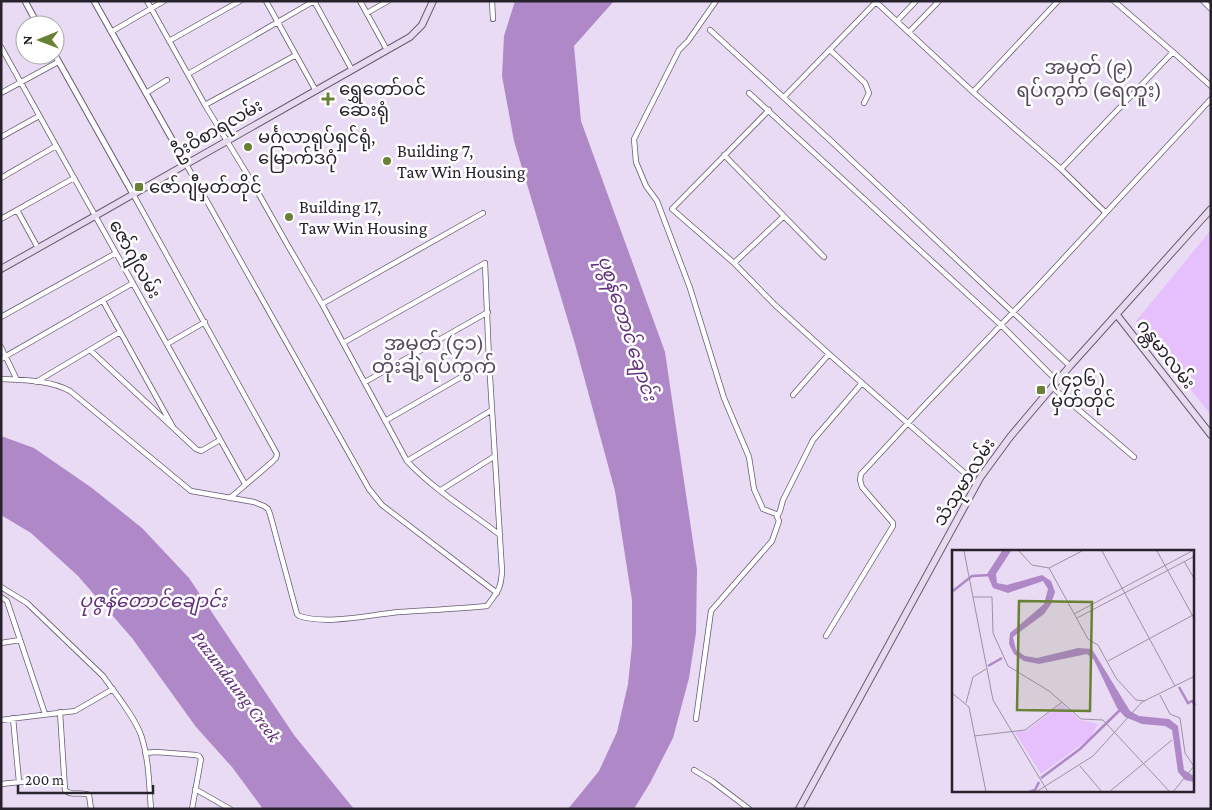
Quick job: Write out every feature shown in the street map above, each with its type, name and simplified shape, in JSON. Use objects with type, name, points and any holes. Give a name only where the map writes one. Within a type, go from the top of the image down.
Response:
[{"type":"main road","name":"ဦးဝိစာရလမ်း","points":[[1,268],[410,37],[422,25],[433,1]]},
{"type":"main road","name":"သံသုမာလမ်း","points":[[799,809],[977,484],[1010,437],[1057,381],[1211,209]]},
{"type":"main road","name":"ဂန္တမာလမ်း","points":[[1117,315],[1211,435]]},
{"type":"street","points":[[25,1],[33,15]]},
{"type":"street","points":[[94,1],[369,489],[382,505],[497,593]]},
{"type":"street","points":[[147,1],[205,105],[322,304],[407,461],[441,490],[500,534]]},
{"type":"street","points":[[111,32],[164,1]]},
{"type":"street","points":[[169,41],[240,1]]},
{"type":"street","points":[[266,1],[316,90]]},
{"type":"street","points":[[188,74],[314,1],[352,70]]},
{"type":"street","points":[[360,1],[387,50]]},
{"type":"street","points":[[367,13],[388,1]]},
{"type":"street","points":[[492,1],[493,18]]},
{"type":"street","points":[[696,719],[711,611],[772,541],[779,521],[776,514],[762,509],[754,489],[748,457],[724,398],[690,288],[657,201],[646,186],[636,162],[634,139],[679,50],[688,41],[716,1]]},
{"type":"street","points":[[897,21],[916,1]]},
{"type":"street","points":[[909,32],[939,1]]},
{"type":"street","points":[[973,92],[1058,1]]},
{"type":"street","points":[[1114,1],[1211,86]]},
{"type":"street","points":[[1203,1],[1211,9]]},
{"type":"street","points":[[784,97],[876,2],[1106,212]]},
{"type":"street","points":[[710,30],[784,97],[1070,366]]},
{"type":"street","name":"ဇော်ဂျီလမ်း","points":[[2,48],[245,484]]},
{"type":"street","points":[[830,50],[865,83],[869,93],[864,102]]},
{"type":"street","points":[[1061,170],[1173,52]]},
{"type":"street","points":[[205,105],[296,55]]},
{"type":"street","points":[[1,92],[52,65]]},
{"type":"street","points":[[60,65],[138,192],[205,322],[277,454],[272,462],[230,498]]},
{"type":"street","points":[[146,93],[167,80]]},
{"type":"street","points":[[749,94],[1000,325],[1057,381]]},
{"type":"street","points":[[826,636],[893,526],[893,523],[862,487],[860,483],[861,474],[1211,99]]},
{"type":"street","points":[[768,110],[672,209],[734,263],[775,305],[829,354],[977,484]]},
{"type":"street","points":[[1,137],[39,116]]},
{"type":"street","points":[[1,178],[56,146]]},
{"type":"street","points":[[724,156],[824,256]]},
{"type":"street","points":[[1,220],[74,178]]},
{"type":"street","points":[[17,210],[38,248]]},
{"type":"street","points":[[322,304],[483,213]]},
{"type":"street","points":[[734,263],[784,216]]},
{"type":"street","points":[[1,317],[116,252]]},
{"type":"street","points":[[1,379],[60,386],[70,391],[191,491],[254,502],[268,509],[274,523],[291,594],[299,616],[325,620],[396,612],[487,606],[501,586],[502,571],[485,264],[343,343]]},
{"type":"street","points":[[1,359],[133,283]]},
{"type":"street","points":[[103,301],[175,430]]},
{"type":"street","points":[[365,382],[488,312]]},
{"type":"street","points":[[166,344],[205,322]]},
{"type":"street","points":[[36,382],[120,332]]},
{"type":"street","points":[[1,347],[17,380]]},
{"type":"street","points":[[90,350],[199,451],[220,440]]},
{"type":"street","points":[[793,395],[829,354]]},
{"type":"street","points":[[385,421],[489,361]]},
{"type":"street","points":[[777,517],[783,500],[813,440],[862,383]]},
{"type":"street","points":[[1052,387],[1134,457]]},
{"type":"street","points":[[407,461],[492,410]]},
{"type":"street","points":[[441,490],[495,456]]},
{"type":"street","points":[[1,587],[27,603],[103,676],[113,689],[141,736],[148,768],[150,809]]},
{"type":"street","points":[[1,597],[7,601],[45,714]]},
{"type":"street","points":[[1,643],[20,640]]},
{"type":"street","points":[[1,720],[79,709],[113,689]]},
{"type":"street","points":[[60,712],[65,790],[70,793],[89,795],[91,809]]},
{"type":"street","points":[[14,718],[19,782]]},
{"type":"street","points":[[145,753],[156,752],[199,756],[201,759],[192,809]]},
{"type":"street","points":[[694,770],[749,809]]},
{"type":"street","points":[[1,784],[40,780]]},
{"type":"street","points":[[195,789],[230,809]]},
{"type":"shaded area","points":[[1211,230],[1211,415],[1136,321]]},
{"type":"water","name":"ပုစွန်တောင် ချောင်း","points":[[515,1],[614,1],[574,46],[581,121],[665,352],[697,569],[696,633],[689,678],[673,738],[650,783],[634,809],[568,809],[599,771],[617,732],[628,684],[632,645],[632,600],[615,491],[575,344],[514,141],[502,76],[504,36]]},
{"type":"water","name":"ပုဇွန်တောင်ချောင်း","points":[[1,436],[34,448],[92,488],[142,528],[189,578],[294,735],[354,809],[263,809],[232,767],[196,727],[132,638],[78,576],[31,533],[1,515]]},
{"type":"place","name":"ရွှေတော်ဝင် ဆေးရုံ","points":[[328,99]]},
{"type":"place","name":"မင်္ဂလာရုပ်ရှင်ရုံ, မြောက်ဒဂုံ","points":[[248,147]]},
{"type":"place","name":"Building 7, Taw Win Housing","points":[[387,161]]},
{"type":"place","name":"ဇော်ဂျီမှတ်တိုင်","points":[[139,187]]},
{"type":"place","name":"Building 17, Taw Win Housing","points":[[289,217]]},
{"type":"place","name":"( ၄၃၆ ) မှတ်တိုင်","points":[[1041,390]]},
{"type":"district","name":"အမှတ် (၉) ရပ်ကွက် (ရေကူး)","points":[[1089,78]]},
{"type":"district","name":"အမှတ် (၄၁) တိုးချဲ့ရပ်ကွက်","points":[[434,354]]},
{"type":"water label","name":"Pazundaung Creek","points":[[237,686]]}]
